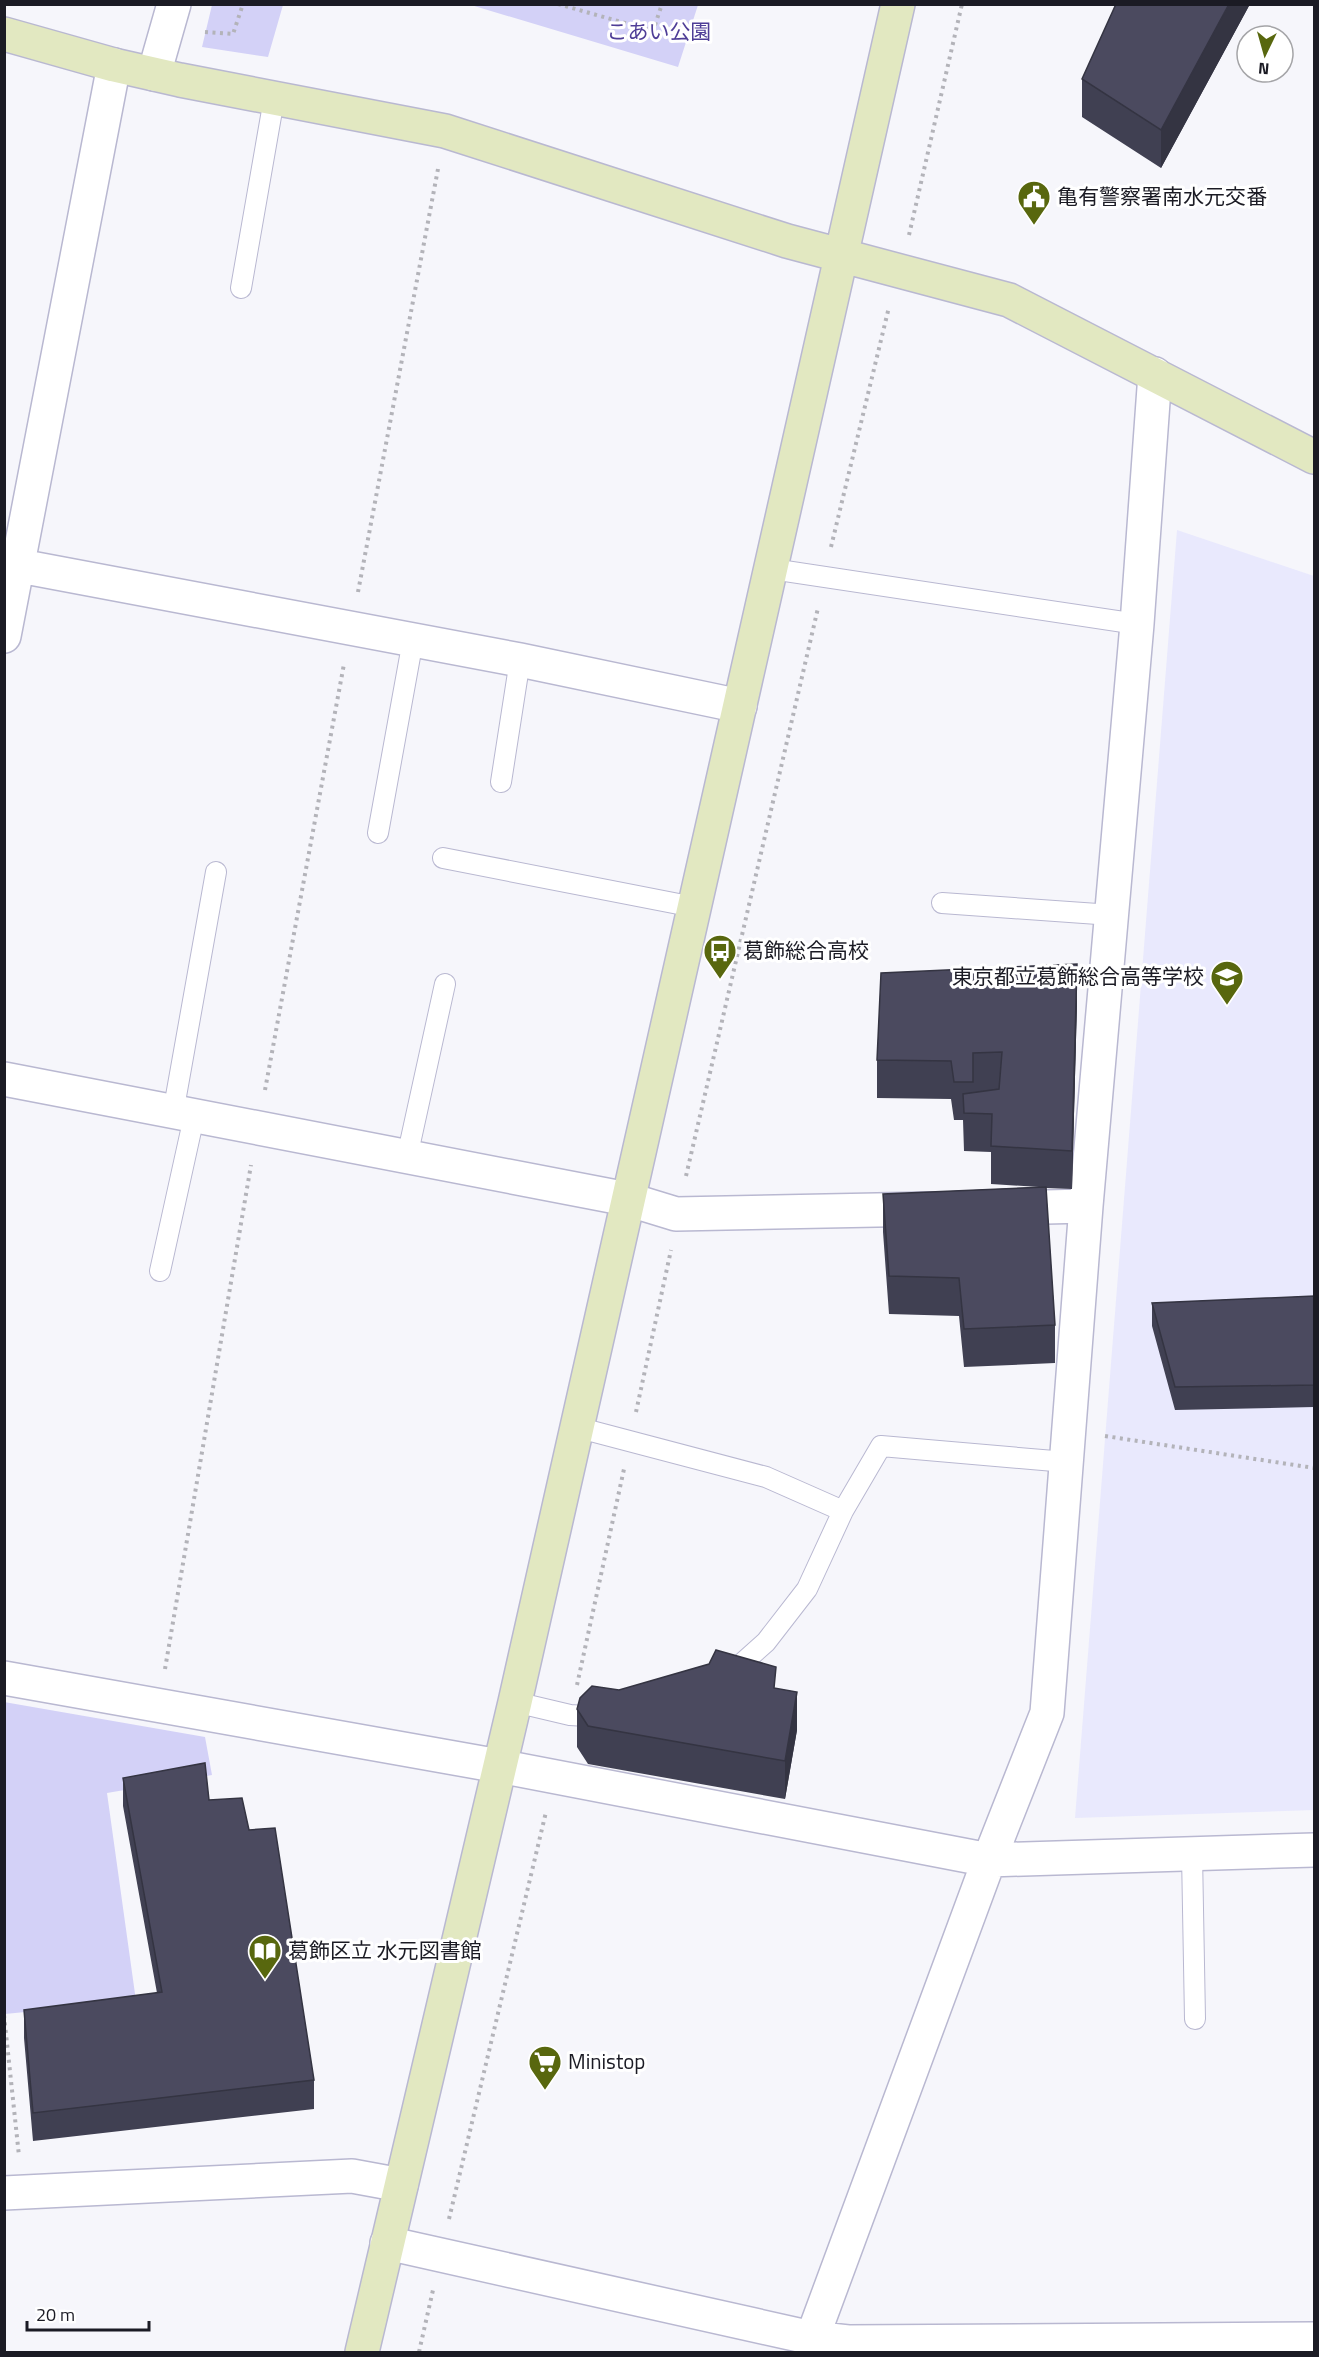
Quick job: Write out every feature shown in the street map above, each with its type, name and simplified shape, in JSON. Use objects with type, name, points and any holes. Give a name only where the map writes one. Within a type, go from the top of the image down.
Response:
[{"type":"street","points":[[154,74],[174,4]]},
{"type":"street","points":[[362,2352],[515,1702],[898,4]]},
{"type":"street","points":[[4,34],[154,74],[445,131],[561,166],[727,223],[840,256],[898,269],[1009,300],[1314,457]]},
{"type":"street","points":[[4,636],[11,564],[114,65]]},
{"type":"street","points":[[809,2345],[989,1860],[1047,1713],[1086,1206],[1137,624],[1155,374]]},
{"type":"street","points":[[11,564],[520,660],[740,706]]},
{"type":"street","points":[[4,1079],[627,1199],[676,1214],[1086,1206]]},
{"type":"street","points":[[4,1678],[499,1766],[989,1860],[1314,1850]]},
{"type":"street","points":[[14,2193],[352,2176],[401,2185]]},
{"type":"street","points":[[387,2243],[809,2345],[849,2342],[970,2346],[1314,2338]]},
{"type":"lane","points":[[241,288],[274,99]]},
{"type":"lane","points":[[772,570],[1137,624]]},
{"type":"lane","points":[[378,833],[413,640]]},
{"type":"lane","points":[[501,782],[520,660]]},
{"type":"lane","points":[[443,858],[694,907]]},
{"type":"lane","points":[[160,1271],[216,872]]},
{"type":"lane","points":[[942,903],[1113,915]]},
{"type":"lane","points":[[407,1157],[444,984]]},
{"type":"lane","points":[[576,1427],[766,1477],[843,1511]]},
{"type":"lane","points":[[713,1688],[766,1642],[807,1589],[843,1511],[881,1446],[1068,1447]]},
{"type":"lane","points":[[515,1702],[570,1715],[610,1718],[621,1715]]},
{"type":"lane","points":[[1192,1854],[1195,2019]]},
{"type":"path","points":[[202,32],[233,34],[243,4]]},
{"type":"path","points":[[558,4],[653,31],[662,4]]},
{"type":"path","points":[[908,238],[962,4]]},
{"type":"path","points":[[165,1671],[258,1128],[445,131]]},
{"type":"path","points":[[829,558],[890,302]]},
{"type":"path","points":[[684,1185],[818,606]]},
{"type":"path","points":[[570,1715],[671,1245]]},
{"type":"path","points":[[1068,1447],[1314,1468]]},
{"type":"path","points":[[449,2221],[546,1806]]},
{"type":"path","points":[[4,2015],[14,2193]]},
{"type":"path","points":[[419,2352],[435,2283]]},
{"type":"shaded area","name":"東京都立葛飾総合高等学校","points":[[1177,530],[1314,576],[1314,1810],[1075,1818]]},
{"type":"green space","name":"こあい公園","points":[[698,4],[678,67],[471,5]]},
{"type":"green space","points":[[212,5],[283,5],[268,57],[202,47]]},
{"type":"green space","points":[[4,1702],[205,1737],[212,1775],[107,1793],[136,2001],[5,2014]]},
{"type":"building","points":[[1116,4],[1229,4],[1161,130],[1082,79]]},
{"type":"building","points":[[1077,964],[1072,1151],[991,1146],[992,1114],[964,1113],[963,1094],[999,1089],[1002,1052],[973,1053],[973,1082],[954,1082],[951,1061],[877,1060],[881,973]]},
{"type":"building","points":[[1046,1187],[1055,1325],[964,1329],[959,1278],[889,1276],[883,1194]]},
{"type":"building","points":[[1314,1296],[1314,1385],[1175,1387],[1152,1303]]},
{"type":"building","points":[[716,1650],[776,1667],[774,1688],[797,1692],[785,1761],[588,1726],[577,1709],[580,1698],[592,1686],[619,1690],[709,1664]]},
{"type":"building","points":[[205,1763],[209,1800],[242,1798],[249,1830],[275,1828],[314,2080],[33,2113],[24,2010],[162,1992],[123,1778]]},
{"type":"place","name":"亀有警察署南水元交番","points":[[1034,226]]},
{"type":"place","name":"葛飾総合高校","points":[[720,980]]},
{"type":"place","name":"東京都立葛飾総合高等学校","points":[[1227,1006]]},
{"type":"place","name":"葛飾区立 水元図書館","points":[[265,1980]]},
{"type":"place","name":"Ministop","points":[[545,2091]]}]
